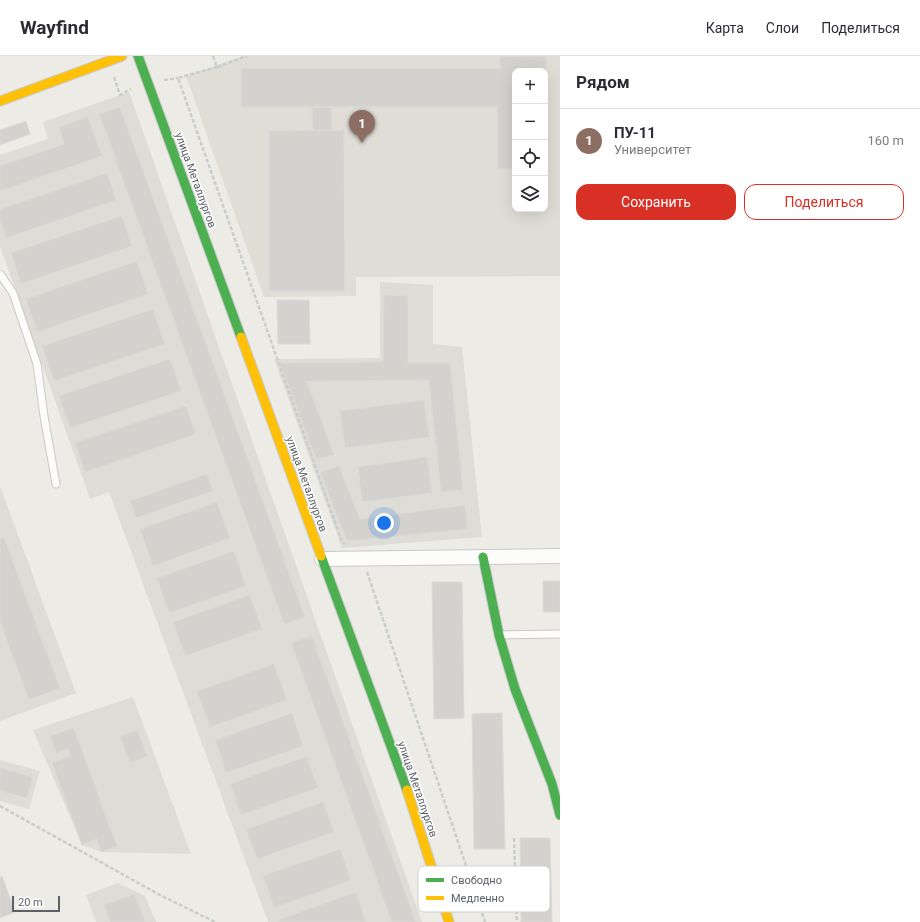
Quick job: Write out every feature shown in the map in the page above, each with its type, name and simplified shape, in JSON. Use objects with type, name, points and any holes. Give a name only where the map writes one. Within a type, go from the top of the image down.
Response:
[{"type":"street","points":[[0,101],[122,56]]},
{"type":"street","name":"улица Металлургов","points":[[138,56],[410,799],[431,866]]},
{"type":"street","points":[[322,559],[560,556]]},
{"type":"street","points":[[483,557],[499,635],[515,689],[550,770],[560,815]]},
{"type":"street","name":"улица Металлургов","points":[[446,912],[449,922]]},
{"type":"lane","points":[[0,274],[13,293],[37,364],[44,416],[56,484]]},
{"type":"lane","points":[[499,635],[560,634]]},
{"type":"path","points":[[213,56],[217,67]]},
{"type":"path","points":[[247,56],[217,67],[178,78],[342,542],[362,558],[466,866]]},
{"type":"path","points":[[0,806],[158,894],[215,922]]},
{"type":"path","points":[[514,838],[515,866]]},
{"type":"path","points":[[482,912],[485,922]]},
{"type":"path","points":[[517,912],[517,922]]},
{"type":"shaded area","points":[[243,56],[560,56],[560,276],[356,277],[356,296],[264,297],[186,76]]},
{"type":"shaded area","points":[[129,92],[422,922],[268,922],[109,492],[90,499],[0,246],[0,155],[48,139],[43,122]]},
{"type":"shaded area","points":[[380,282],[433,285],[433,344],[462,347],[482,537],[342,548],[274,359],[380,358]]},
{"type":"shaded area","points":[[0,486],[76,693],[0,721]]},
{"type":"shaded area","points":[[133,697],[191,854],[101,852],[82,845],[33,730]]},
{"type":"shaded area","points":[[0,760],[40,771],[29,809],[0,801]]},
{"type":"shaded area","points":[[118,883],[145,896],[156,922],[96,922],[86,895]]},
{"type":"building","points":[[500,56],[546,56],[546,68],[512,68],[512,169],[497,169],[497,107],[241,107],[241,68],[500,68]]},
{"type":"building","points":[[500,56],[546,56],[546,68],[512,68],[512,169],[497,169],[497,107],[332,107],[332,130],[344,130],[345,291],[269,291],[269,131],[313,130],[312,107],[241,107],[241,68],[500,68]]},
{"type":"building","points":[[120,107],[305,617],[284,624],[99,114]]},
{"type":"building","points":[[312,107],[332,107],[332,130],[313,130]]},
{"type":"building","points":[[88,117],[102,156],[0,191],[0,166],[64,144],[59,127]]},
{"type":"building","points":[[26,121],[30,134],[0,145],[0,130]]},
{"type":"building","points":[[344,130],[345,291],[269,291],[269,131]]},
{"type":"building","points":[[107,173],[116,200],[6,238],[0,221],[0,209]]},
{"type":"building","points":[[122,216],[132,246],[21,284],[11,253]]},
{"type":"building","points":[[137,261],[148,294],[37,332],[26,299]]},
{"type":"building","points":[[384,295],[408,296],[408,363],[450,363],[463,490],[441,492],[429,380],[307,381],[334,455],[316,459],[280,363],[383,362]]},
{"type":"building","points":[[277,300],[309,300],[310,344],[278,344]]},
{"type":"building","points":[[153,309],[165,344],[54,381],[42,346]]},
{"type":"building","points":[[170,359],[181,391],[70,428],[59,396]]},
{"type":"building","points":[[424,400],[429,437],[345,448],[340,411]]},
{"type":"building","points":[[186,406],[196,434],[85,472],[75,443]]},
{"type":"building","points":[[427,457],[432,493],[362,502],[358,467]]},
{"type":"building","points":[[339,466],[360,519],[465,505],[468,529],[347,541],[320,472]]},
{"type":"building","points":[[207,474],[213,491],[136,518],[130,501]]},
{"type":"building","points":[[217,502],[230,538],[153,566],[140,529]]},
{"type":"building","points":[[4,538],[60,688],[29,700],[0,622],[0,539]]},
{"type":"building","points":[[234,551],[246,586],[169,613],[157,578]]},
{"type":"building","points":[[543,581],[560,581],[560,612],[543,612]]},
{"type":"building","points":[[432,582],[462,582],[464,718],[434,719]]},
{"type":"building","points":[[250,595],[262,629],[185,656],[173,622]]},
{"type":"building","points":[[312,636],[416,922],[392,922],[291,643]]},
{"type":"building","points":[[274,664],[287,700],[210,727],[197,691]]},
{"type":"building","points":[[292,713],[303,746],[226,773],[215,740]]},
{"type":"building","points":[[502,713],[505,849],[474,849],[472,714]]},
{"type":"building","points":[[74,728],[117,846],[101,852],[97,839],[82,845],[52,763],[71,756],[68,748],[56,753],[50,736]]},
{"type":"building","points":[[137,730],[147,756],[130,763],[120,737]]},
{"type":"building","points":[[307,756],[318,788],[241,815],[230,784]]},
{"type":"building","points":[[0,768],[33,777],[27,798],[0,791]]},
{"type":"building","points":[[323,802],[334,832],[257,859],[246,829]]},
{"type":"building","points":[[520,838],[550,838],[552,922],[521,922],[521,912],[550,912],[550,866],[520,866]]},
{"type":"building","points":[[340,849],[351,880],[274,908],[263,876]]},
{"type":"building","points":[[2,876],[15,912],[0,918],[0,877]]},
{"type":"building","points":[[356,892],[366,922],[279,922],[278,920]]},
{"type":"building","points":[[135,894],[145,922],[110,922],[104,905]]},
{"type":"traffic: fast","points":[[138,56],[241,337]]},
{"type":"traffic: fast","points":[[321,556],[407,790]]},
{"type":"traffic: fast","points":[[483,557],[499,635],[515,689],[552,784],[560,815]]},
{"type":"traffic: slow","points":[[0,101],[122,56]]},
{"type":"traffic: slow","points":[[241,337],[321,556]]},
{"type":"traffic: slow","points":[[407,790],[431,866]]},
{"type":"traffic: slow","points":[[446,912],[449,922]]},
{"type":"place","name":"ПУ-11","points":[[362,143]]}]
